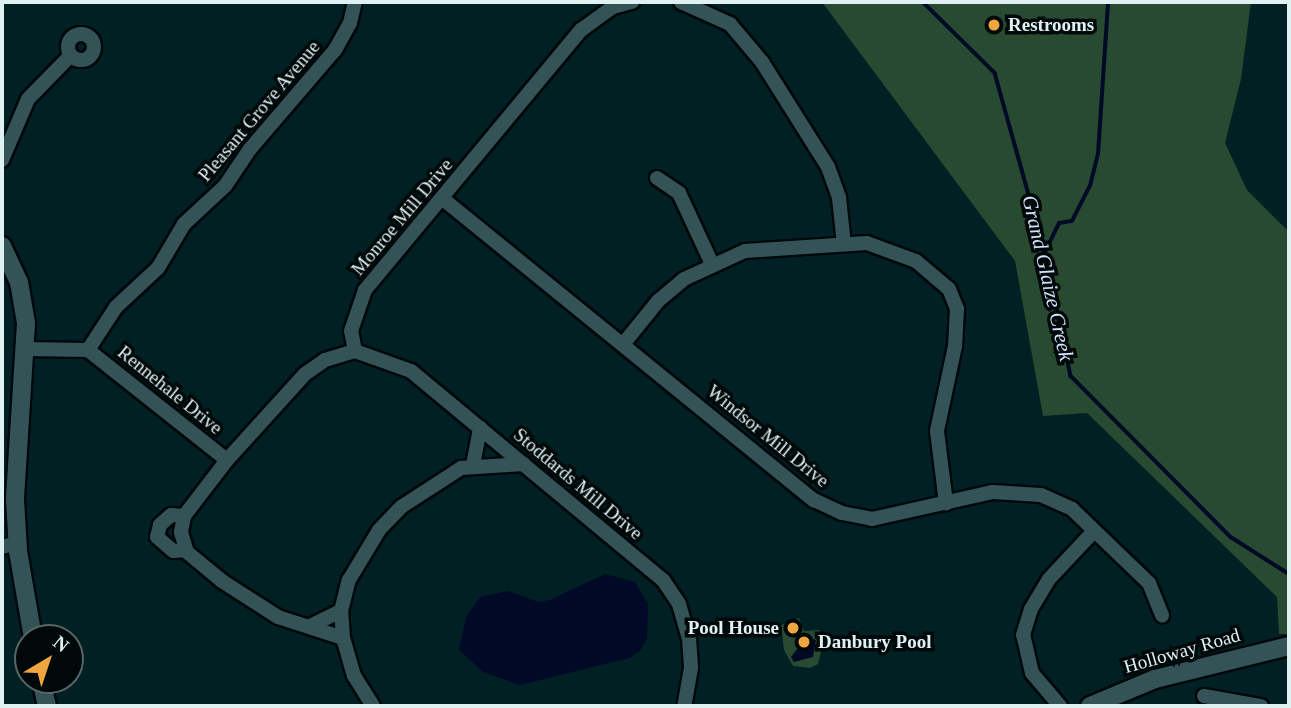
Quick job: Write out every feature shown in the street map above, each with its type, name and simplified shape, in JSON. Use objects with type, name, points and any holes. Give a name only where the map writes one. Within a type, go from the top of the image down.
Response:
[{"type":"street","name":"Pleasant Grove Avenue","points":[[88,350],[117,307],[158,268],[184,224],[225,187],[250,149],[335,50],[350,23],[355,2]]},
{"type":"street","name":"Monroe Mill Drive","points":[[355,351],[351,331],[365,290],[581,30],[613,7],[632,2]]},
{"type":"street","points":[[681,2],[730,24],[762,62],[828,167],[839,198],[844,244]]},
{"type":"street","points":[[2,160],[24,106],[70,56]]},
{"type":"street","points":[[657,178],[679,193],[712,264]]},
{"type":"street","name":"Windsor Mill Drive","points":[[443,199],[828,508],[872,519],[993,492],[1026,492],[1072,509],[1149,583],[1162,615]]},
{"type":"street","points":[[624,343],[669,292],[712,264],[745,251],[867,243],[916,261],[949,289],[957,309],[955,346],[937,431],[946,503]]},
{"type":"street","points":[[2,246],[25,301],[25,349],[9,545],[29,624]]},
{"type":"street","points":[[25,349],[88,350]]},
{"type":"street","name":"Rennehale Drive","points":[[88,350],[226,460]]},
{"type":"street","points":[[343,638],[259,607],[186,550],[181,532],[184,516],[226,460],[305,374],[325,360],[355,351]]},
{"type":"street","name":"Stoddards Mill Drive","points":[[355,351],[411,371],[672,590],[685,620],[691,652],[684,706]]},
{"type":"street","points":[[474,465],[480,428]]},
{"type":"street","points":[[373,706],[354,676],[343,638],[341,611],[349,580],[379,530],[414,497],[474,465],[524,464]]},
{"type":"street","points":[[184,516],[171,515],[160,525],[157,537],[173,551],[186,550]]},
{"type":"street","points":[[1060,706],[1032,673],[1023,635],[1048,579],[1094,531]]},
{"type":"street","points":[[310,625],[341,611]]},
{"type":"street","name":"Holloway Road","points":[[1090,706],[1155,679],[1289,646]]},
{"type":"street","points":[[1204,696],[1261,706]]},
{"type":"green space","points":[[822,2],[1251,2],[1241,79],[1225,143],[1247,190],[1289,232],[1289,634],[1279,634],[1277,597],[1087,413],[1043,416],[1015,261]]},
{"type":"green space","name":"Danbury Pool","points":[[799,618],[804,631],[819,630],[824,639],[818,664],[810,668],[793,666],[784,650],[781,625]]},
{"type":"water","points":[[605,574],[635,582],[648,604],[647,638],[641,650],[629,658],[520,685],[483,672],[459,650],[466,617],[480,597],[509,591],[538,602],[550,600]]},
{"type":"water","points":[[806,637],[816,640],[813,657],[794,662],[791,657]]},
{"type":"waterway","name":"Grand Glaize Creek","points":[[923,2],[995,73],[1045,252],[1071,376],[1231,537],[1289,574]]},
{"type":"waterway","points":[[1045,252],[1059,223],[1072,221],[1090,186],[1098,154],[1108,2]]},
{"type":"place","name":"Restrooms","points":[[994,25]]},
{"type":"place","name":"Pool House","points":[[793,628]]},
{"type":"place","name":"Danbury Pool","points":[[804,642]]}]
